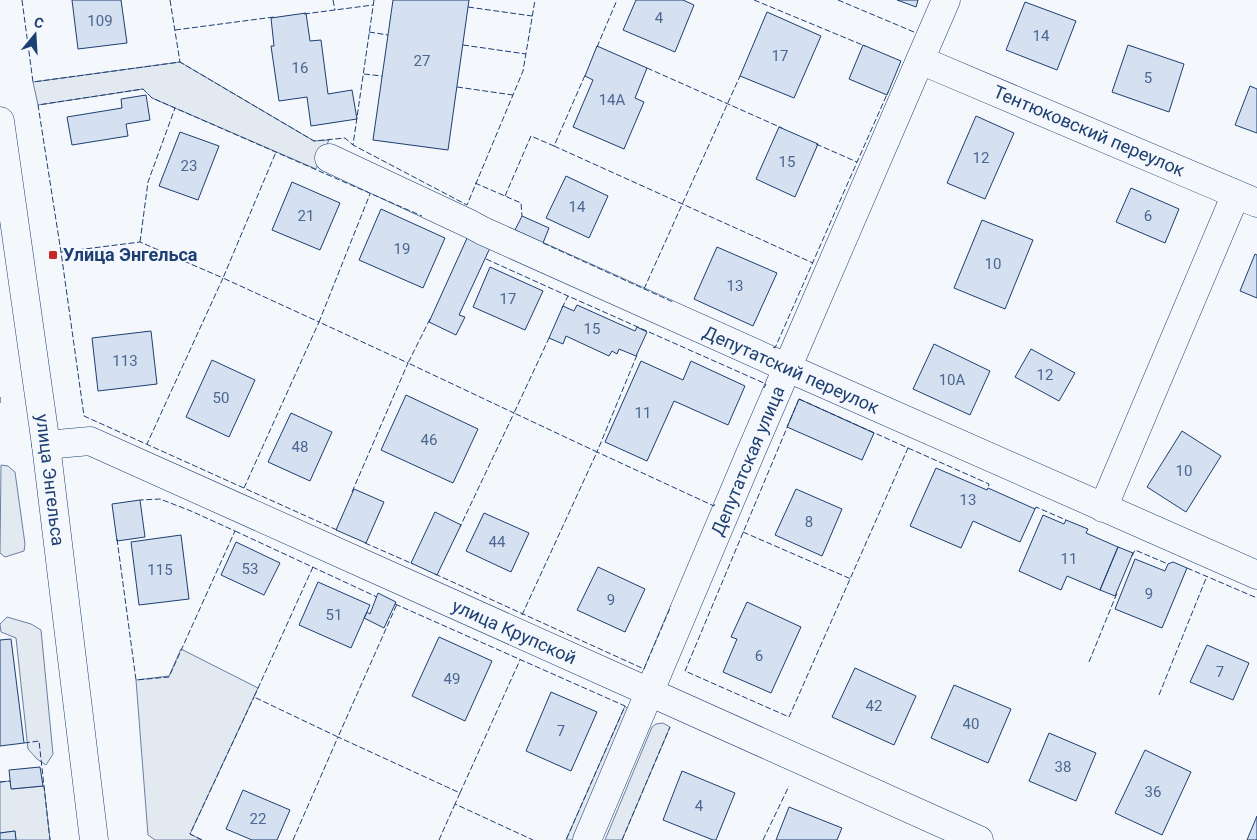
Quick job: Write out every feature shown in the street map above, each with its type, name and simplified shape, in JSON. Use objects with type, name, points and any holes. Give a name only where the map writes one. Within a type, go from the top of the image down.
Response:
[{"type":"street","name":"Депутатская улица","points":[[586,840],[946,0]]},
{"type":"street","name":"Тентюковский переулок","points":[[920,60],[1247,198]]},
{"type":"street","name":"улица Энгельса","points":[[0,121],[46,445],[94,840]]},
{"type":"street","name":"Депутатский переулок","points":[[328,158],[470,224],[483,232],[1257,575]]},
{"type":"street","points":[[1103,508],[1247,198]]},
{"type":"street","name":"улица Крупской","points":[[46,445],[90,441],[979,840]]},
{"type":"shaded area","points":[[180,62],[314,141],[329,140],[316,169],[152,98],[143,89],[38,105],[33,82]]},
{"type":"shaded area","points":[[1,465],[8,466],[15,472],[25,544],[24,551],[5,557],[0,553]]},
{"type":"shaded area","points":[[7,617],[31,624],[41,630],[53,754],[46,765],[28,749],[16,638],[1,632],[0,624]]},
{"type":"shaded area","points":[[181,649],[258,688],[190,834],[202,840],[155,840],[148,835],[136,680],[169,676]]},
{"type":"shaded area","points":[[625,706],[628,709],[574,840],[566,840]]},
{"type":"shaded area","points":[[663,723],[670,727],[622,840],[605,840],[652,727]]},
{"type":"shaded area","points":[[10,781],[12,789],[44,786],[50,840],[16,840],[15,831],[0,833],[0,782]]},
{"type":"building","points":[[72,0],[121,0],[127,43],[78,49]]},
{"type":"building","points":[[393,0],[469,0],[448,150],[373,140]]},
{"type":"building","points":[[636,0],[683,0],[694,5],[675,52],[623,30]]},
{"type":"building","points":[[897,0],[918,0],[916,7]]},
{"type":"building","points":[[1025,2],[1076,21],[1057,70],[1006,50]]},
{"type":"building","points":[[767,12],[821,36],[794,98],[740,76]]},
{"type":"building","points":[[306,13],[310,41],[321,40],[328,94],[352,90],[357,119],[311,126],[307,97],[279,101],[271,46],[274,46],[271,18]]},
{"type":"building","points":[[863,45],[901,61],[887,95],[849,79]]},
{"type":"building","points":[[1128,45],[1184,64],[1169,112],[1112,92]]},
{"type":"building","points":[[597,46],[647,68],[635,98],[644,102],[624,149],[573,127],[593,80],[585,76]]},
{"type":"building","points":[[1250,86],[1257,89],[1257,133],[1235,125]]},
{"type":"building","points":[[146,95],[150,120],[126,124],[128,136],[72,145],[67,117],[122,108],[121,99]]},
{"type":"building","points":[[976,116],[1014,133],[985,199],[947,183]]},
{"type":"building","points":[[779,127],[818,144],[795,197],[756,179]]},
{"type":"building","points":[[180,132],[219,146],[198,200],[159,186]]},
{"type":"building","points":[[566,176],[608,196],[589,238],[546,218]]},
{"type":"building","points":[[292,182],[340,203],[320,250],[272,230]]},
{"type":"building","points":[[1131,188],[1179,209],[1165,243],[1116,222]]},
{"type":"building","points":[[381,209],[445,238],[423,288],[359,260]]},
{"type":"building","points":[[522,216],[549,228],[543,243],[515,230]]},
{"type":"building","points":[[982,220],[1033,240],[1005,309],[954,288]]},
{"type":"building","points":[[468,236],[490,248],[459,315],[465,317],[456,335],[429,322]]},
{"type":"building","points":[[717,247],[777,273],[753,326],[694,299]]},
{"type":"building","points":[[1255,254],[1257,255],[1257,298],[1240,291]]},
{"type":"building","points":[[490,267],[543,291],[525,330],[473,307]]},
{"type":"building","points":[[577,305],[635,331],[637,327],[647,332],[636,356],[619,349],[617,354],[612,351],[609,356],[566,336],[563,344],[549,338],[563,306],[574,311]]},
{"type":"building","points":[[151,331],[157,384],[98,391],[92,338]]},
{"type":"building","points":[[934,344],[990,371],[970,415],[913,389]]},
{"type":"building","points":[[1031,349],[1075,373],[1059,401],[1015,377]]},
{"type":"building","points":[[212,360],[255,380],[229,437],[186,417]]},
{"type":"building","points":[[641,361],[683,380],[691,361],[745,386],[728,425],[674,401],[647,461],[605,442]]},
{"type":"building","points":[[406,395],[478,429],[453,483],[381,450]]},
{"type":"building","points":[[799,399],[874,433],[862,460],[787,427]]},
{"type":"building","points":[[291,413],[332,432],[310,481],[268,462]]},
{"type":"building","points":[[1182,431],[1221,456],[1186,512],[1147,487]]},
{"type":"building","points":[[936,468],[1035,509],[1020,542],[973,521],[961,548],[910,526]]},
{"type":"building","points":[[354,489],[384,502],[366,543],[336,530]]},
{"type":"building","points":[[796,489],[842,509],[822,556],[775,535]]},
{"type":"building","points":[[140,500],[145,537],[117,541],[112,504]]},
{"type":"building","points":[[435,512],[461,525],[437,575],[411,563]]},
{"type":"building","points":[[484,513],[529,533],[511,572],[466,551]]},
{"type":"building","points":[[1043,515],[1064,524],[1066,520],[1088,529],[1086,533],[1118,547],[1100,590],[1067,576],[1061,590],[1019,571]]},
{"type":"building","points":[[181,535],[189,599],[139,605],[131,542]]},
{"type":"building","points":[[236,542],[280,563],[264,595],[221,575]]},
{"type":"building","points":[[1118,547],[1133,553],[1115,596],[1100,590]]},
{"type":"building","points":[[1135,559],[1165,571],[1168,564],[1173,562],[1187,568],[1162,628],[1115,609]]},
{"type":"building","points":[[598,567],[645,589],[625,632],[577,610]]},
{"type":"building","points":[[318,582],[370,605],[351,648],[299,625]]},
{"type":"building","points":[[378,593],[396,602],[384,628],[364,618],[367,612],[370,614]]},
{"type":"building","points":[[747,602],[801,627],[771,693],[723,672],[737,639],[731,637]]},
{"type":"building","points":[[439,637],[492,661],[465,721],[412,696]]},
{"type":"building","points":[[11,639],[24,743],[0,746],[0,640]]},
{"type":"building","points":[[1207,645],[1249,663],[1233,700],[1190,682]]},
{"type":"building","points":[[855,668],[916,696],[894,745],[832,717]]},
{"type":"building","points":[[954,685],[1011,709],[988,763],[931,738]]},
{"type":"building","points":[[551,692],[597,712],[571,771],[526,751]]},
{"type":"building","points":[[1049,733],[1096,753],[1076,801],[1029,781]]},
{"type":"building","points":[[1145,750],[1191,772],[1162,835],[1115,813]]},
{"type":"building","points":[[40,767],[43,786],[11,789],[9,770]]},
{"type":"building","points":[[682,771],[735,793],[716,840],[663,820]]},
{"type":"building","points":[[243,790],[290,810],[277,840],[252,840],[226,829]]},
{"type":"building","points":[[789,807],[842,828],[837,840],[776,840]]},
{"type":"building","points":[[1257,816],[1257,840],[1247,840]]},
{"type":"building","points":[[15,831],[16,840],[0,840],[0,833]]},
{"type":"fence","points":[[22,0],[33,82],[180,62],[314,141],[345,138],[353,145]]},
{"type":"fence","points":[[170,0],[180,62]]},
{"type":"fence","points":[[333,0],[335,10]]},
{"type":"fence","points":[[374,0],[353,145],[467,205],[523,71],[535,0]]},
{"type":"fence","points":[[597,47],[617,0]]},
{"type":"fence","points":[[754,0],[865,46]]},
{"type":"fence","points":[[838,0],[914,32]]},
{"type":"fence","points":[[304,14],[373,5]]},
{"type":"fence","points":[[468,7],[532,16]]},
{"type":"fence","points":[[175,30],[274,17]]},
{"type":"fence","points":[[369,32],[388,35]]},
{"type":"fence","points":[[463,45],[526,54]]},
{"type":"fence","points":[[647,68],[782,128]]},
{"type":"fence","points":[[505,196],[531,136],[554,146],[586,73]]},
{"type":"fence","points":[[364,74],[382,76]]},
{"type":"fence","points":[[644,289],[740,76]]},
{"type":"fence","points":[[457,87],[513,95]]},
{"type":"fence","points":[[337,530],[84,416],[38,105],[143,89],[152,98],[422,216]]},
{"type":"fence","points":[[773,347],[775,348],[888,92]]},
{"type":"fence","points":[[140,242],[148,182],[175,108]]},
{"type":"fence","points":[[816,144],[857,162]]},
{"type":"fence","points":[[554,146],[813,263]]},
{"type":"fence","points":[[244,488],[319,322],[223,278],[276,152]]},
{"type":"fence","points":[[475,183],[521,203],[522,216]]},
{"type":"fence","points":[[352,492],[408,363],[319,322],[370,194]]},
{"type":"fence","points":[[61,252],[140,242],[223,278],[147,444]]},
{"type":"fence","points":[[543,243],[673,302]]},
{"type":"fence","points":[[486,259],[568,296]]},
{"type":"fence","points":[[562,308],[568,296],[766,384],[764,388]]},
{"type":"fence","points":[[430,319],[408,363],[514,413],[460,527]]},
{"type":"fence","points":[[522,615],[597,452],[514,413],[550,336]]},
{"type":"fence","points":[[637,355],[597,452],[714,506],[715,503]]},
{"type":"fence","points":[[0,397],[0,405]]},
{"type":"fence","points":[[799,399],[908,448],[789,717],[685,671],[799,399]]},
{"type":"fence","points":[[908,448],[989,484],[988,488]]},
{"type":"fence","points":[[117,539],[136,680],[169,677],[235,531],[160,499],[140,500]]},
{"type":"fence","points":[[1035,509],[1036,507],[1066,520]]},
{"type":"fence","points":[[235,531],[377,597]]},
{"type":"fence","points":[[743,532],[851,579]]},
{"type":"fence","points":[[365,543],[413,564]]},
{"type":"fence","points":[[1132,556],[1135,550],[1168,564]]},
{"type":"fence","points":[[313,567],[254,697],[338,737],[397,604]]},
{"type":"fence","points":[[1187,568],[1257,598]]},
{"type":"fence","points":[[435,574],[644,669],[671,606]]},
{"type":"fence","points":[[1159,695],[1207,576]]},
{"type":"fence","points":[[1089,662],[1117,593]]},
{"type":"fence","points":[[395,604],[625,706],[566,840]]},
{"type":"fence","points":[[460,793],[520,660]]},
{"type":"fence","points":[[202,840],[190,834],[254,697]]},
{"type":"fence","points":[[622,840],[670,727]]},
{"type":"fence","points":[[293,840],[338,737],[460,793],[455,804],[533,840]]},
{"type":"fence","points":[[24,743],[39,741],[50,840]]},
{"type":"fence","points":[[0,782],[10,781]]},
{"type":"fence","points":[[763,840],[789,786]]},
{"type":"fence","points":[[439,840],[455,804]]},
{"type":"place","name":"Улица Энгельса","points":[[53,255]]}]
